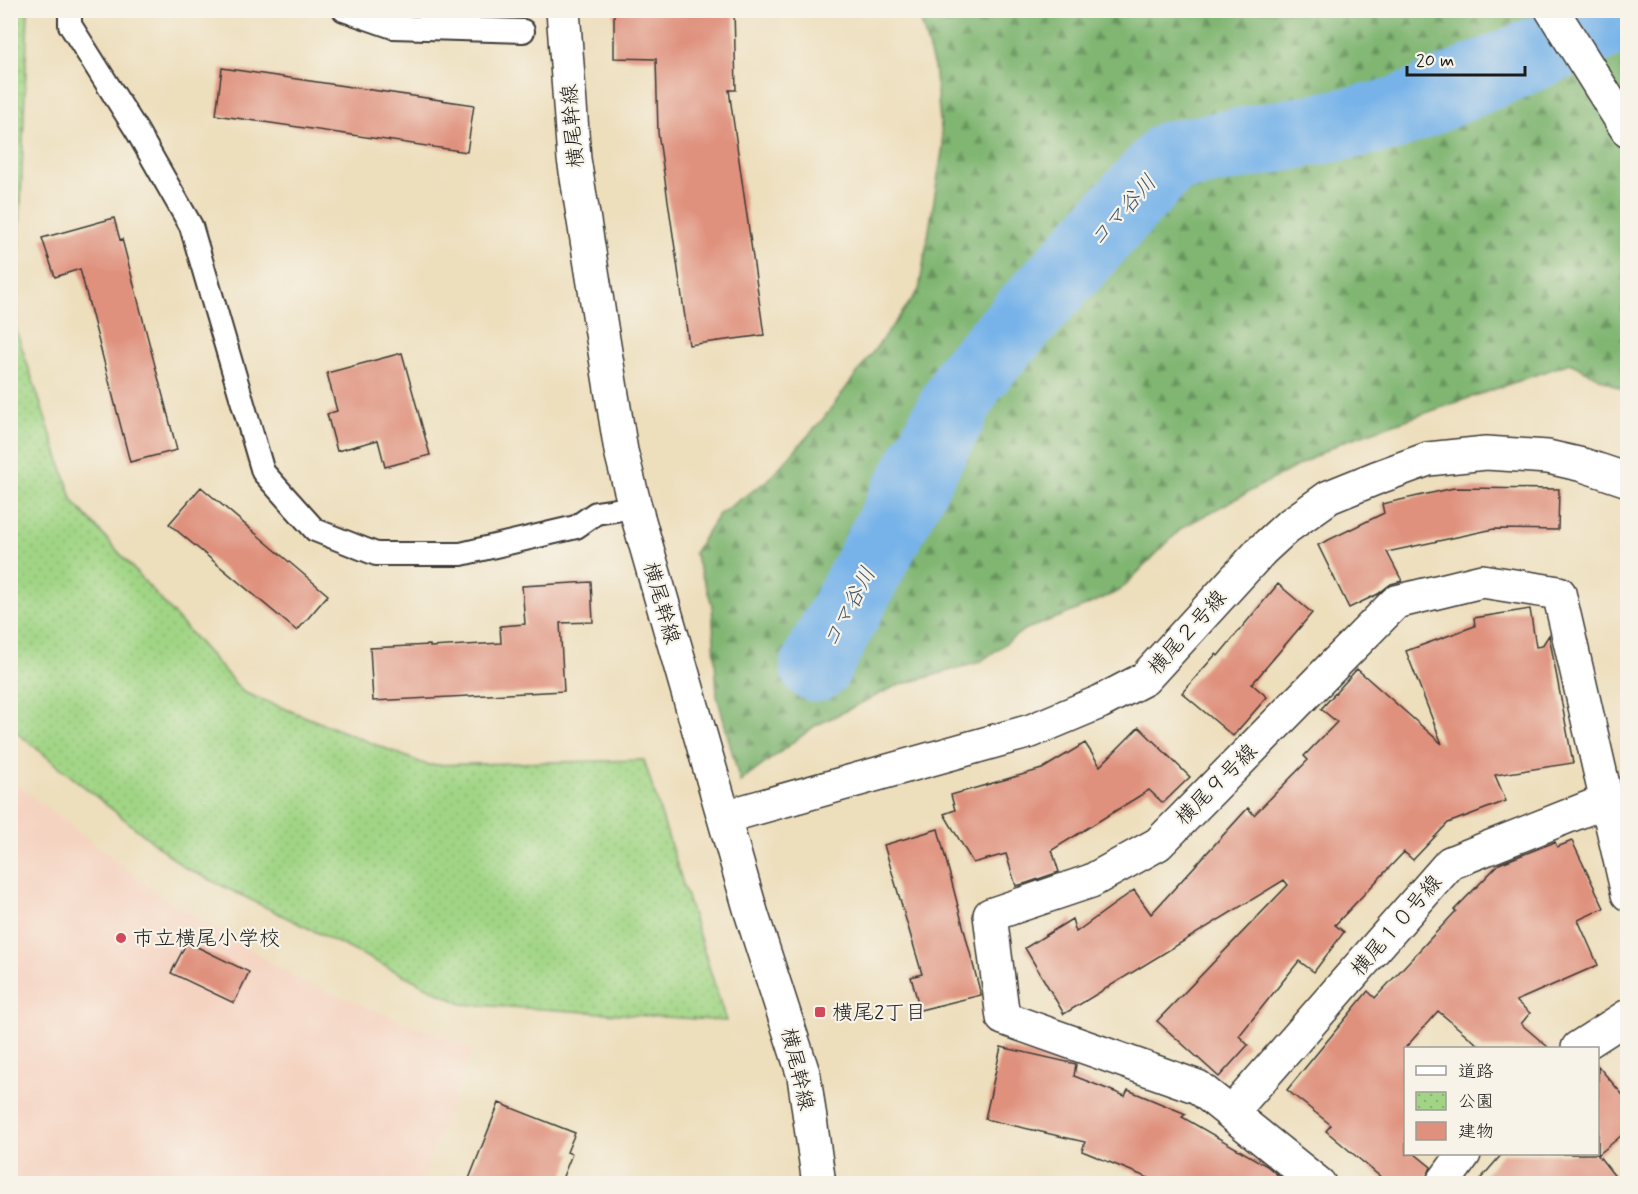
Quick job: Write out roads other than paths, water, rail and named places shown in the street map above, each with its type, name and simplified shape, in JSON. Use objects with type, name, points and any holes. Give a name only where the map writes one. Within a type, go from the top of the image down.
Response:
[{"type":"main road","name":"横尾幹線","points":[[563,10],[574,159],[621,451],[751,912],[804,1076],[819,1184]]},
{"type":"main road","points":[[1552,10],[1628,131]]},
{"type":"main road","name":"横尾２号線","points":[[724,817],[1031,731],[1100,702],[1144,679],[1260,551],[1287,527],[1329,497],[1376,478],[1428,459],[1486,453],[1548,457],[1583,465],[1628,480]]},
{"type":"main road","name":"横尾９号線","points":[[1319,1184],[1198,1087],[1003,1018],[990,915],[1091,881],[1158,844],[1396,602],[1482,581],[1560,593],[1628,894]]},
{"type":"main road","name":"横尾１０号線","points":[[1231,1113],[1450,863],[1606,801]]},
{"type":"main road","points":[[1580,1047],[1628,1016]]},
{"type":"main road","points":[[1442,1184],[1463,1155]]},
{"type":"lane","points":[[70,10],[70,25],[137,131],[191,226],[263,472],[315,530],[376,554],[460,554],[576,527],[596,513],[635,507]]},
{"type":"lane","points":[[345,10],[393,27],[523,31]]},
{"type":"waterway","name":"コマ谷川","points":[[816,666],[970,377],[1170,157],[1393,115],[1628,14]]},
{"type":"place","name":"市立横尾小学校","points":[[121,938]]},
{"type":"place","name":"横尾2丁目","points":[[820,1012]]}]
